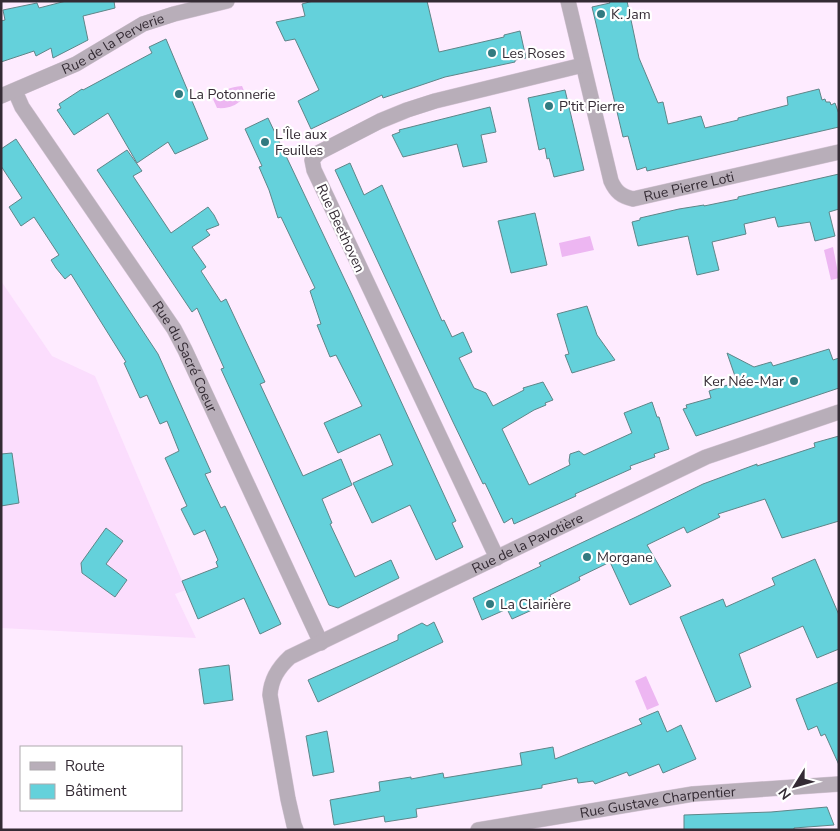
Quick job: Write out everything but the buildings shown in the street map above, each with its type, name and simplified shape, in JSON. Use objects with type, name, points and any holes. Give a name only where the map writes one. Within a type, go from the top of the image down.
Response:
[{"type":"street","name":"Rue Pierre Loti","points":[[568,1],[611,181],[616,191],[623,197],[633,199],[839,152]]},
{"type":"street","name":"Rue de la Perverie","points":[[8,94],[76,64],[143,24],[174,14],[225,2]]},
{"type":"street","name":"Rue Beethoven","points":[[497,558],[314,170],[312,160],[314,156],[325,149],[380,121],[407,110],[435,101],[583,65]]},
{"type":"street","name":"Rue du Sacré Coeur","points":[[8,94],[28,115],[174,329],[321,643]]},
{"type":"street","name":"Rue de la Pavotière","points":[[296,830],[288,799],[270,695],[276,674],[290,657],[706,457],[839,412]]},
{"type":"street","name":"Rue Gustave Charpentier","points":[[478,830],[693,794],[839,784]]},
{"type":"shaded area","points":[[242,86],[246,95],[240,101],[230,107],[217,108],[213,99],[216,96],[226,90]]},
{"type":"shaded area","points":[[590,236],[594,250],[562,257],[559,243]]},
{"type":"shaded area","points":[[833,247],[839,278],[831,280],[824,250]]},
{"type":"shaded area","points":[[1,281],[52,356],[95,376],[186,590],[175,594],[196,638],[1,628]]},
{"type":"shaded area","points":[[646,676],[659,705],[647,710],[635,681]]},
{"type":"place","name":"K. Jam","points":[[601,14]]},
{"type":"place","name":"Les Roses","points":[[492,53]]},
{"type":"place","name":"La Potonnerie","points":[[179,94]]},
{"type":"place","name":"P'tit Pierre","points":[[549,106]]},
{"type":"place","name":"L'Île aux Feuilles","points":[[265,142]]},
{"type":"place","name":"Ker Née-Mar","points":[[794,381]]},
{"type":"place","name":"Morgane","points":[[587,557]]},
{"type":"place","name":"La Clairière","points":[[490,604]]}]
